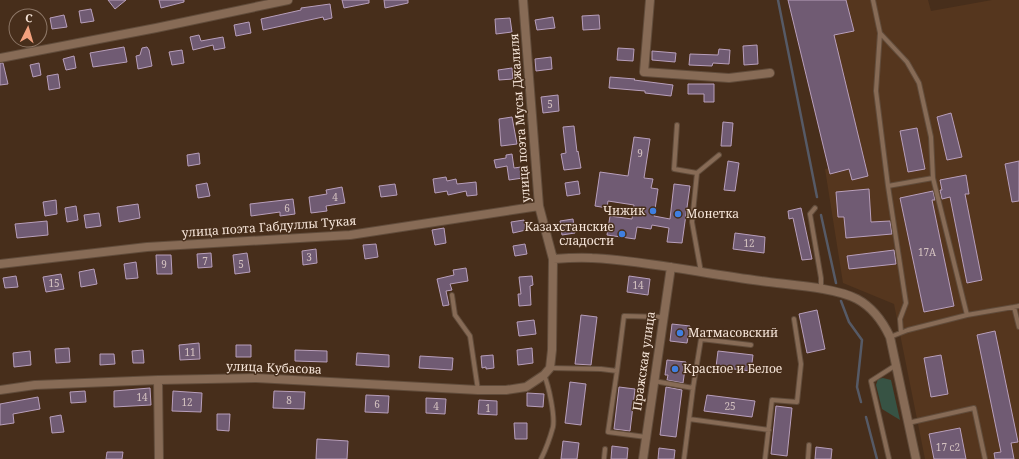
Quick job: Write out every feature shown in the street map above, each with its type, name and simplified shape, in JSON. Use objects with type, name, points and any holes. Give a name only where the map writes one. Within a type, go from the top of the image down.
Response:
[{"type":"street","points":[[0,58],[156,28],[288,0]]},
{"type":"street","name":"улица поэта Мусы Джалиля","points":[[523,0],[539,206],[552,259],[552,350],[550,368]]},
{"type":"street","points":[[650,0],[644,72],[729,78],[770,73]]},
{"type":"street","name":"улица поэта Габдуллы Тукая","points":[[0,264],[147,247],[350,235],[539,206]]},
{"type":"street","points":[[552,259],[592,258],[670,267],[821,289],[845,294],[857,299],[868,307],[885,327],[890,337],[916,459]]},
{"type":"street","name":"Пражская улица","points":[[643,459],[670,267]]},
{"type":"street","points":[[544,375],[550,368]]},
{"type":"street","name":"улица Кубасова","points":[[0,390],[35,386],[158,380],[256,378],[478,390],[506,390],[526,387],[544,375]]},
{"type":"street","points":[[158,380],[159,459]]},
{"type":"lane","points":[[873,0],[880,33],[876,91],[888,186],[906,303],[900,319],[901,332]]},
{"type":"lane","points":[[880,33],[907,62],[919,83],[931,137],[934,178],[968,315]]},
{"type":"lane","points":[[676,125],[674,169],[697,173]]},
{"type":"lane","points":[[701,272],[692,222],[697,173],[719,155]]},
{"type":"lane","points":[[888,186],[934,178]]},
{"type":"lane","points":[[816,208],[810,214],[821,278],[821,289]]},
{"type":"lane","points":[[452,295],[455,315],[470,336],[478,390]]},
{"type":"lane","points":[[890,337],[901,332],[968,315],[1019,306]]},
{"type":"lane","points":[[1014,307],[1019,327]]},
{"type":"lane","points":[[646,437],[608,432],[624,316],[662,316]]},
{"type":"lane","points":[[765,459],[772,400],[797,402],[801,364],[794,319]]},
{"type":"lane","points":[[684,459],[701,339],[751,345]]},
{"type":"lane","points":[[889,459],[871,382],[896,365]]},
{"type":"lane","points":[[550,368],[601,369],[617,371]]},
{"type":"lane","points":[[541,459],[549,441],[553,425],[548,385],[544,375]]},
{"type":"lane","points":[[653,381],[693,388]]},
{"type":"lane","points":[[908,423],[974,408],[985,459]]},
{"type":"lane","points":[[689,419],[769,430]]},
{"type":"lane","points":[[808,459],[809,445]]},
{"type":"lane","points":[[604,459],[605,449]]},
{"type":"shaded area","points":[[788,0],[928,0],[931,11],[992,0],[1019,0],[1019,459],[925,459],[894,304],[843,283],[825,169],[829,168]]},
{"type":"green space","points":[[883,378],[891,380],[900,420],[882,409],[876,385],[878,379]]},
{"type":"building","points":[[108,0],[126,0],[115,9]]},
{"type":"building","points":[[159,0],[184,0],[184,2],[161,8]]},
{"type":"building","points":[[342,0],[369,0],[369,3],[344,8]]},
{"type":"building","points":[[384,0],[408,0],[408,3],[385,8]]},
{"type":"building","points":[[788,0],[846,0],[854,31],[834,35],[868,176],[852,180],[849,169],[830,174]]},
{"type":"building","points":[[330,4],[332,18],[324,20],[323,17],[263,30],[261,19],[301,10],[301,8]]},
{"type":"building","points":[[91,9],[94,21],[81,23],[79,11]]},
{"type":"building","points":[[64,15],[67,27],[52,29],[50,18]]},
{"type":"building","points":[[599,15],[600,29],[583,30],[582,16]]},
{"type":"building","points":[[553,17],[555,28],[537,30],[535,20]]},
{"type":"building","points":[[510,18],[512,32],[496,34],[495,19]]},
{"type":"building","points":[[249,22],[251,33],[236,36],[234,25]]},
{"type":"building","points":[[199,35],[201,41],[223,37],[225,48],[214,50],[213,45],[193,50],[190,37]]},
{"type":"building","points":[[757,45],[758,64],[744,65],[743,46]]},
{"type":"building","points":[[124,47],[127,62],[93,67],[90,53]]},
{"type":"building","points":[[147,47],[152,66],[138,69],[136,56],[140,55],[142,48]]},
{"type":"building","points":[[618,48],[634,49],[633,61],[617,60]]},
{"type":"building","points":[[719,49],[730,50],[729,64],[713,63],[712,66],[689,65],[690,54],[718,55]]},
{"type":"building","points":[[182,50],[184,63],[172,65],[169,52]]},
{"type":"building","points":[[652,51],[676,53],[675,62],[652,60]]},
{"type":"building","points":[[74,56],[76,68],[66,70],[63,59]]},
{"type":"building","points":[[551,57],[552,69],[536,71],[535,59]]},
{"type":"building","points":[[0,63],[3,63],[8,84],[0,85]]},
{"type":"building","points":[[39,63],[41,75],[33,77],[30,65]]},
{"type":"building","points":[[512,68],[513,79],[499,80],[498,70]]},
{"type":"building","points":[[58,74],[60,88],[49,90],[47,76]]},
{"type":"building","points":[[610,77],[673,85],[671,96],[645,93],[645,91],[609,88]]},
{"type":"building","points":[[688,84],[714,84],[714,102],[704,102],[704,94],[688,94]]},
{"type":"building","points":[[558,95],[559,111],[543,113],[541,97]]},
{"type":"building","points":[[951,113],[962,157],[947,160],[937,117]]},
{"type":"building","points":[[512,117],[517,144],[501,146],[499,119]]},
{"type":"building","points":[[723,122],[733,123],[731,146],[721,146]]},
{"type":"building","points":[[574,126],[577,152],[578,151],[581,168],[564,170],[561,154],[566,153],[563,127]]},
{"type":"building","points":[[917,128],[925,169],[908,172],[900,131]]},
{"type":"building","points":[[634,137],[650,139],[644,178],[653,179],[651,188],[658,189],[654,216],[670,219],[674,184],[690,186],[682,243],[667,242],[669,228],[652,225],[651,229],[637,227],[635,239],[607,235],[610,216],[632,219],[634,205],[608,201],[607,208],[595,206],[600,172],[628,176]]},
{"type":"building","points":[[199,153],[200,164],[188,166],[187,155]]},
{"type":"building","points":[[512,154],[514,168],[521,167],[523,178],[509,180],[507,166],[496,168],[494,160],[506,158],[506,155]]},
{"type":"building","points":[[728,161],[739,163],[735,191],[724,190]]},
{"type":"building","points":[[1019,161],[1019,201],[1012,202],[1005,164]]},
{"type":"building","points":[[966,175],[969,194],[965,194],[982,280],[967,283],[950,197],[942,199],[940,190],[942,190],[940,180]]},
{"type":"building","points":[[446,177],[447,181],[456,179],[457,184],[476,182],[477,195],[467,196],[466,191],[448,195],[447,191],[435,193],[433,179]]},
{"type":"building","points":[[578,181],[580,194],[567,196],[565,183]]},
{"type":"building","points":[[207,183],[210,196],[198,198],[196,185]]},
{"type":"building","points":[[395,184],[397,195],[381,197],[379,186]]},
{"type":"building","points":[[342,187],[345,203],[326,206],[327,211],[311,213],[309,197],[327,194],[326,190]]},
{"type":"building","points":[[869,189],[871,222],[890,221],[892,234],[846,238],[844,217],[838,217],[836,192]]},
{"type":"building","points":[[933,191],[935,200],[932,200],[954,306],[924,312],[900,198]]},
{"type":"building","points":[[293,199],[295,214],[280,216],[280,212],[251,216],[250,204]]},
{"type":"building","points":[[56,200],[57,214],[45,216],[43,202]]},
{"type":"building","points":[[138,204],[140,218],[119,222],[117,207]]},
{"type":"building","points":[[76,206],[78,220],[67,222],[65,208]]},
{"type":"building","points":[[801,208],[812,259],[802,260],[793,218],[789,219],[788,211]]},
{"type":"building","points":[[99,213],[101,226],[86,228],[84,215]]},
{"type":"building","points":[[573,219],[575,233],[562,235],[560,221]]},
{"type":"building","points":[[524,220],[526,230],[513,233],[511,222]]},
{"type":"building","points":[[47,221],[48,235],[17,238],[15,224]]},
{"type":"building","points":[[444,228],[446,243],[435,245],[432,230]]},
{"type":"building","points":[[735,233],[765,237],[764,253],[733,249]]},
{"type":"building","points":[[376,244],[378,257],[365,259],[363,245]]},
{"type":"building","points":[[525,244],[527,254],[515,256],[513,246]]},
{"type":"building","points":[[316,249],[317,263],[303,265],[302,251]]},
{"type":"building","points":[[894,250],[896,264],[849,269],[847,256]]},
{"type":"building","points":[[211,253],[212,267],[198,268],[197,254]]},
{"type":"building","points":[[247,253],[250,272],[235,274],[233,255]]},
{"type":"building","points":[[156,255],[171,255],[172,274],[157,274]]},
{"type":"building","points":[[136,262],[138,278],[126,279],[124,264]]},
{"type":"building","points":[[466,268],[468,281],[450,284],[452,290],[446,291],[449,305],[443,306],[437,279],[454,275],[453,270]]},
{"type":"building","points":[[94,269],[97,284],[81,287],[79,272]]},
{"type":"building","points":[[61,274],[64,289],[46,292],[43,277]]},
{"type":"building","points":[[16,276],[18,287],[5,288],[3,278]]},
{"type":"building","points":[[532,276],[533,285],[530,286],[531,305],[519,306],[518,294],[521,294],[519,277]]},
{"type":"building","points":[[629,276],[650,279],[648,295],[627,292]]},
{"type":"building","points":[[817,310],[825,349],[807,353],[799,314]]},
{"type":"building","points":[[581,315],[597,317],[591,365],[575,364]]},
{"type":"building","points":[[534,320],[536,334],[519,336],[517,322]]},
{"type":"building","name":"Матмасовский","points":[[672,324],[690,326],[687,343],[670,341]]},
{"type":"building","points":[[995,331],[1018,442],[1011,443],[1014,459],[995,459],[994,453],[1001,452],[977,335]]},
{"type":"building","points":[[199,343],[200,359],[180,360],[179,345]]},
{"type":"building","points":[[236,345],[251,345],[251,357],[236,357]]},
{"type":"building","points":[[69,348],[70,362],[56,363],[55,349]]},
{"type":"building","points":[[532,348],[533,363],[518,365],[517,350]]},
{"type":"building","points":[[143,350],[144,363],[133,363],[132,351]]},
{"type":"building","points":[[295,350],[327,351],[327,362],[295,361]]},
{"type":"building","points":[[30,351],[31,365],[14,367],[13,353]]},
{"type":"building","points":[[718,351],[753,355],[751,371],[716,367]]},
{"type":"building","points":[[357,353],[389,355],[389,367],[356,365]]},
{"type":"building","points":[[100,354],[114,354],[115,364],[100,365]]},
{"type":"building","points":[[493,355],[494,368],[482,368],[481,356]]},
{"type":"building","points":[[941,355],[948,394],[931,397],[924,358]]},
{"type":"building","points":[[420,356],[453,358],[452,370],[419,368]]},
{"type":"building","name":"Красное и Белое","points":[[667,360],[686,362],[683,383],[667,380],[668,375],[665,375]]},
{"type":"building","points":[[570,382],[586,384],[581,425],[565,423]]},
{"type":"building","points":[[619,387],[635,389],[630,431],[614,429]]},
{"type":"building","points":[[666,387],[682,390],[676,437],[660,435]]},
{"type":"building","points":[[150,388],[151,405],[114,407],[114,391]]},
{"type":"building","points":[[85,391],[86,402],[71,403],[70,392]]},
{"type":"building","points":[[173,391],[202,393],[201,412],[172,411]]},
{"type":"building","points":[[274,391],[305,392],[304,409],[273,408]]},
{"type":"building","points":[[527,393],[544,394],[543,407],[527,406]]},
{"type":"building","points":[[366,395],[389,396],[388,413],[365,412]]},
{"type":"building","points":[[707,395],[755,401],[752,417],[704,411]]},
{"type":"building","points":[[38,397],[40,409],[13,414],[14,423],[0,425],[0,404]]},
{"type":"building","points":[[426,398],[446,399],[445,414],[426,413]]},
{"type":"building","points":[[479,400],[497,401],[497,415],[478,414]]},
{"type":"building","points":[[776,406],[792,408],[787,456],[771,454]]},
{"type":"building","points":[[217,414],[230,414],[229,431],[217,430]]},
{"type":"building","points":[[61,415],[64,432],[52,433],[50,417]]},
{"type":"building","points":[[514,423],[527,423],[527,439],[515,439]]},
{"type":"building","points":[[960,428],[966,459],[934,459],[929,434]]},
{"type":"building","points":[[317,439],[348,441],[347,459],[316,459]]},
{"type":"building","points":[[563,441],[579,443],[577,459],[561,459]]},
{"type":"building","points":[[612,446],[628,448],[627,459],[611,459]]},
{"type":"building","points":[[816,447],[832,449],[831,459],[815,459]]},
{"type":"building","points":[[659,448],[675,450],[674,459],[658,459]]},
{"type":"building","points":[[107,452],[123,452],[122,459],[106,459]]},
{"type":"waterway","points":[[778,0],[817,197]]},
{"type":"waterway","points":[[821,215],[836,283]]},
{"type":"waterway","points":[[841,301],[849,322],[862,340],[857,387],[861,402]]},
{"type":"waterway","points":[[866,417],[877,459]]},
{"type":"place","name":"Чижик","points":[[653,211]]},
{"type":"place","name":"Монетка","points":[[678,214]]},
{"type":"place","name":"Казахстанские сладости","points":[[622,234]]},
{"type":"place","name":"Матмасовский","points":[[680,333]]},
{"type":"place","name":"Красное и Белое","points":[[675,369]]}]
